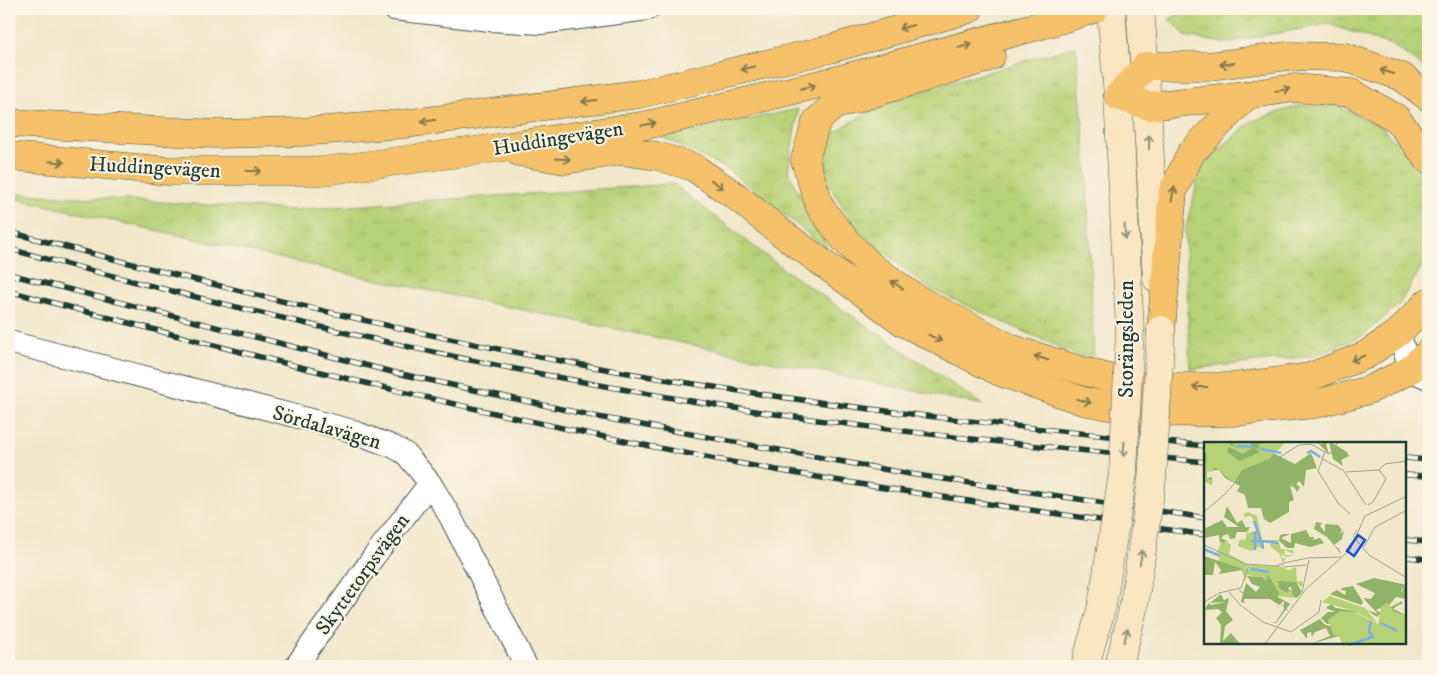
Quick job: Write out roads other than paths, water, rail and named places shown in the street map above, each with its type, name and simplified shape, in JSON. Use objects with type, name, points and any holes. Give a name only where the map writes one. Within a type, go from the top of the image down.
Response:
[{"type":"main road","name":"Huddingevägen","points":[[9,123],[216,134],[301,132],[404,124],[639,94],[830,49],[969,9]]},
{"type":"main road","name":"Huddingevägen","points":[[9,156],[169,171],[323,171],[498,148],[646,125],[841,79],[1056,22],[1094,9]]},
{"type":"main road","name":"Storängsleden","points":[[1085,666],[1102,606],[1123,473],[1130,330],[1118,96],[1111,9]]},
{"type":"main road","name":"Storängsleden","points":[[1119,666],[1134,605],[1152,479],[1161,330],[1150,176],[1149,106],[1140,9]]},
{"type":"main road","points":[[1056,22],[981,60],[834,106],[816,122],[805,160],[820,207],[846,240],[872,268],[917,299],[1010,348],[1083,372],[1143,386],[1234,387],[1310,376],[1366,355],[1399,332],[1428,302]]},
{"type":"main road","points":[[1428,97],[1402,77],[1345,57],[1288,56],[1209,66],[1146,66],[1118,96],[1149,106],[1294,88],[1351,93],[1396,118],[1428,159]]},
{"type":"main road","points":[[1161,330],[1173,191],[1191,153],[1247,95]]},
{"type":"main road","points":[[498,148],[565,160],[621,151],[657,156],[693,167],[737,197],[779,231],[902,322],[1000,372],[1083,401],[1145,413],[1234,412],[1315,404],[1369,390],[1422,367]]},
{"type":"street","points":[[394,9],[490,20],[541,23],[648,9]]},
{"type":"street","points":[[1399,332],[1428,343]]},
{"type":"street","points":[[1399,332],[1422,367]]},
{"type":"street","name":"Sördalavägen","points":[[9,342],[348,430],[394,446],[406,454],[430,483],[451,518],[526,666]]},
{"type":"street","name":"Skyttetorpsvägen","points":[[296,666],[430,483]]},
{"type":"railway","points":[[9,232],[158,271],[384,325],[611,370],[833,404],[1204,446]]},
{"type":"railway","points":[[9,249],[306,324],[455,357],[605,386],[829,422],[1055,448],[1204,462]]},
{"type":"railway","points":[[9,274],[392,372],[598,417],[910,474],[1204,518]]},
{"type":"railway","points":[[9,291],[306,368],[604,437],[805,475],[1204,535]]},
{"type":"railway","points":[[1407,458],[1428,460]]},
{"type":"railway","points":[[1407,475],[1428,476]]},
{"type":"railway","points":[[1407,540],[1428,542]]},
{"type":"railway","points":[[1407,557],[1428,559]]}]
